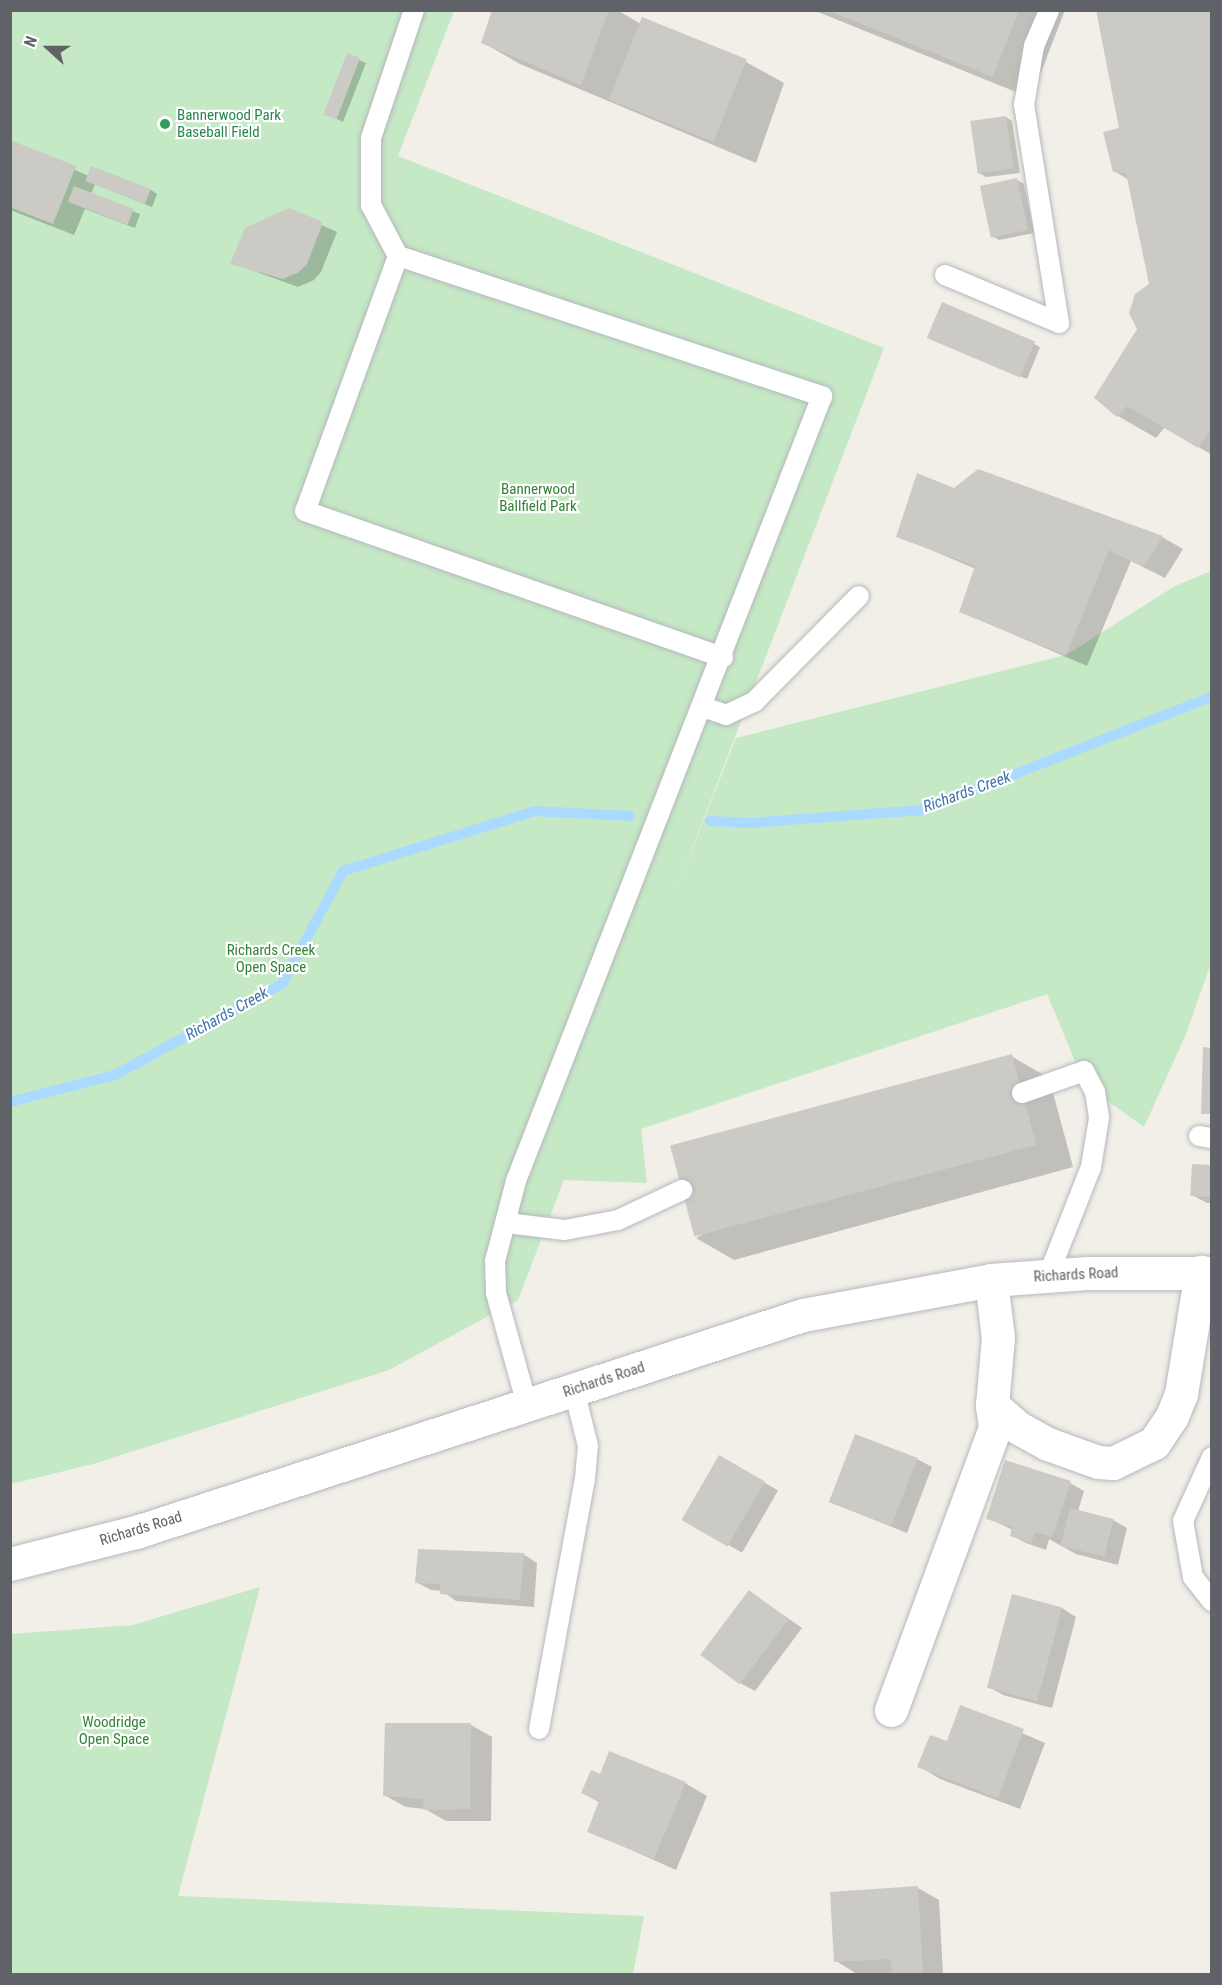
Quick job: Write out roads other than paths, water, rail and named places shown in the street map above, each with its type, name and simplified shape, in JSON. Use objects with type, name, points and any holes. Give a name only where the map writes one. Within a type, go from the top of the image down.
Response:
[{"type":"main road","name":"Richards Road","points":[[10,1564],[135,1532],[803,1315],[991,1280],[1048,1276],[1206,1273]]},
{"type":"main road","points":[[992,1405],[1017,1427],[1047,1444],[1098,1462],[1113,1463],[1154,1443],[1172,1416],[1181,1394],[1206,1273]]},
{"type":"main road","points":[[891,1710],[995,1427],[992,1405],[998,1338],[991,1280]]},
{"type":"lane","points":[[414,10],[371,138],[371,204],[398,255],[822,396],[723,657],[516,1181],[507,1223],[495,1261],[496,1293],[527,1404]]},
{"type":"lane","points":[[945,275],[1059,323],[1024,105],[1034,46],[1049,10]]},
{"type":"lane","points":[[398,255],[305,511],[723,657]]},
{"type":"lane","points":[[703,706],[726,715],[754,702],[859,596]]},
{"type":"lane","points":[[1022,1094],[1084,1071],[1095,1092],[1099,1118],[1091,1167],[1048,1276]]},
{"type":"lane","points":[[507,1223],[565,1230],[608,1222],[682,1190]]},
{"type":"lane","points":[[539,1729],[585,1479],[588,1446],[574,1390]]},
{"type":"lane","points":[[1212,1457],[1206,1463],[1183,1521],[1193,1577],[1212,1601]]},
{"type":"waterway","name":"Richards Creek","points":[[710,821],[750,823],[923,810],[1212,697]]},
{"type":"waterway","name":"Richards Creek","points":[[10,1102],[115,1075],[282,984],[343,871],[534,811],[630,816]]},
{"type":"place","name":"Bannerwood Park Baseball Field","points":[[165,124]]},
{"type":"park label","name":"Bannerwood Ballfield Park","points":[[538,498]]},
{"type":"park label","name":"Richards Creek Open Space","points":[[271,958]]},
{"type":"park label","name":"Woodridge Open Space","points":[[114,1730]]}]
